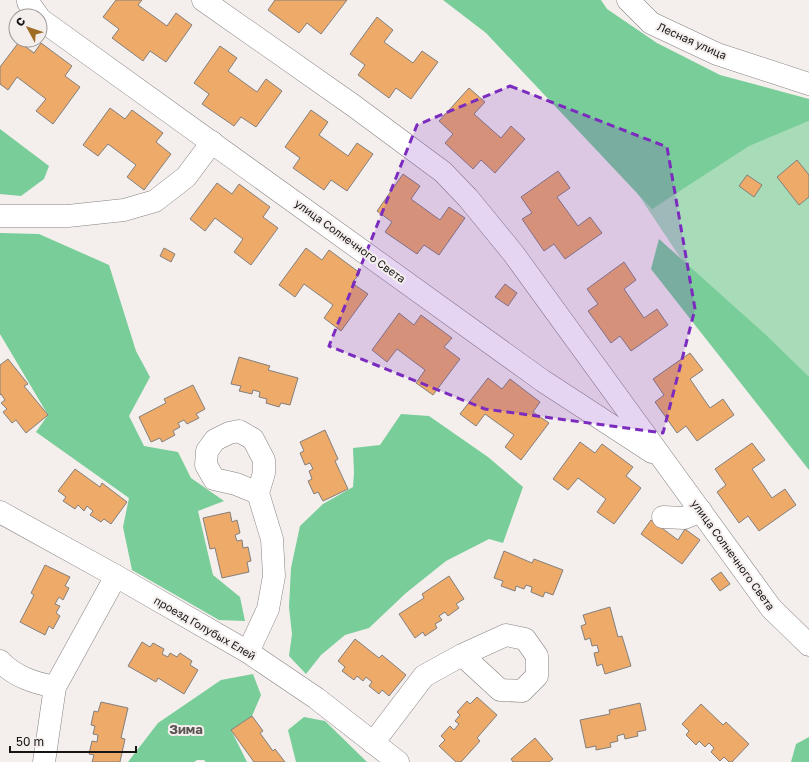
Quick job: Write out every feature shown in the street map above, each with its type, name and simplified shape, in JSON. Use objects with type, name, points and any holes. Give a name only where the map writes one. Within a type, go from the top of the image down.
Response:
[{"type":"street","name":"улица Солнечного Света","points":[[203,0],[373,120],[443,172],[468,198],[513,253],[771,608],[809,645]]},
{"type":"street","name":"Лесная улица","points":[[628,0],[651,23],[717,54],[809,84]]},
{"type":"street","name":"улица Солнечного Света","points":[[48,25],[543,381],[663,459]]},
{"type":"street","points":[[0,216],[68,216],[124,210],[155,201],[186,177],[212,142]]},
{"type":"street","points":[[248,652],[268,608],[274,576],[272,539],[258,493],[264,473],[264,460],[253,438],[239,431],[229,433],[215,440],[207,451],[206,465],[214,479],[236,484],[258,493]]},
{"type":"street","points":[[663,517],[684,518],[701,511]]},
{"type":"street","name":"проезд Голубых Елей","points":[[0,512],[116,576],[248,652],[316,698],[398,762]]},
{"type":"street","points":[[44,762],[55,687],[116,576]]},
{"type":"street","points":[[373,743],[424,676],[462,655],[506,635],[525,638],[537,656],[537,676],[522,691],[500,690],[462,655]]},
{"type":"street","points":[[0,661],[24,679],[55,687]]},
{"type":"highlighted area","points":[[510,86],[667,147],[695,309],[663,433],[485,409],[329,346],[417,125]]},
{"type":"green space","points":[[443,0],[601,0],[607,9],[657,43],[720,75],[809,99],[809,121],[749,146],[652,209],[486,33]]},
{"type":"green space","points":[[809,121],[809,452],[636,191]]},
{"type":"green space","points":[[0,129],[49,166],[44,179],[21,196],[0,194]]},
{"type":"green space","points":[[0,233],[39,234],[109,265],[136,351],[150,377],[129,416],[144,446],[178,452],[191,478],[224,501],[198,511],[213,575],[240,597],[245,621],[219,620],[132,570],[123,527],[129,498],[36,432],[48,415],[0,334]]},
{"type":"green space","points":[[659,239],[766,335],[809,377],[809,470],[651,269]]},
{"type":"green space","points":[[401,414],[429,416],[488,457],[523,487],[503,543],[489,539],[446,561],[406,593],[369,628],[345,635],[321,655],[306,674],[289,656],[292,634],[289,607],[291,568],[300,526],[323,504],[353,487],[353,448],[380,445]]},
{"type":"green space","points":[[253,674],[261,695],[252,716],[231,730],[247,762],[206,762],[204,760],[197,760],[194,762],[128,762],[158,723],[221,680]]},
{"type":"green space","points":[[304,717],[325,721],[367,762],[296,762],[288,730]]},
{"type":"green space","points":[[809,737],[809,762],[791,762],[796,744]]},
{"type":"building","points":[[116,0],[142,0],[138,5],[167,26],[176,13],[192,25],[166,62],[150,51],[143,61],[112,38],[119,29],[103,17]]},
{"type":"building","points":[[275,0],[347,0],[321,34],[307,23],[299,33],[268,10]]},
{"type":"building","points":[[377,17],[393,30],[384,42],[413,63],[422,51],[438,62],[411,99],[396,88],[389,98],[358,75],[365,65],[350,54]]},
{"type":"building","points":[[220,46],[237,58],[228,71],[257,92],[266,79],[282,91],[256,127],[241,117],[234,126],[202,104],[209,94],[194,83]]},
{"type":"building","points":[[14,48],[27,48],[34,53],[38,48],[48,48],[72,66],[65,76],[80,87],[53,124],[36,111],[46,99],[17,77],[8,90],[0,84],[0,67]]},
{"type":"building","points":[[469,88],[485,102],[474,114],[501,138],[511,126],[525,139],[495,173],[481,160],[473,169],[445,143],[453,134],[439,121]]},
{"type":"building","points":[[110,108],[125,119],[132,110],[163,133],[156,142],[171,154],[144,190],[127,177],[136,165],[108,144],[98,156],[83,145]]},
{"type":"building","points":[[311,110],[328,122],[319,135],[348,156],[357,143],[373,154],[347,191],[331,180],[324,190],[293,168],[300,158],[285,147]]},
{"type":"building","points":[[797,160],[809,175],[809,197],[799,205],[777,177]]},
{"type":"building","points":[[558,171],[570,188],[557,197],[578,226],[590,217],[602,233],[565,259],[554,244],[544,251],[522,219],[532,213],[521,197]]},
{"type":"building","points":[[403,174],[420,186],[411,199],[440,220],[449,207],[465,218],[439,255],[424,245],[417,254],[385,232],[392,222],[377,211]]},
{"type":"building","points":[[747,175],[762,185],[754,197],[739,186]]},
{"type":"building","points":[[217,183],[232,194],[239,184],[270,207],[263,217],[278,228],[251,265],[234,252],[243,239],[215,218],[205,231],[190,219]]},
{"type":"building","points":[[164,248],[175,254],[171,262],[160,256]]},
{"type":"building","points":[[306,248],[322,260],[329,250],[360,273],[352,283],[368,294],[341,331],[324,318],[333,305],[304,284],[295,297],[279,285]]},
{"type":"building","points":[[624,262],[636,280],[624,289],[644,318],[657,309],[668,325],[631,351],[620,336],[611,343],[588,311],[598,304],[587,289]]},
{"type":"building","points":[[505,284],[517,293],[508,306],[495,297]]},
{"type":"building","points":[[399,313],[414,325],[421,315],[452,338],[444,347],[460,359],[433,395],[416,383],[425,370],[397,349],[387,362],[372,350]]},
{"type":"building","points":[[690,353],[703,370],[690,379],[710,408],[723,399],[734,415],[697,441],[686,426],[677,433],[655,402],[664,395],[653,379]]},
{"type":"building","points":[[239,357],[270,366],[268,370],[298,378],[290,405],[281,403],[279,407],[266,403],[267,399],[259,397],[260,392],[253,390],[252,394],[239,391],[241,386],[231,384]]},
{"type":"building","points":[[8,359],[28,384],[24,386],[48,415],[26,433],[16,420],[12,423],[3,412],[7,409],[1,403],[5,400],[1,394],[0,395],[0,365]]},
{"type":"building","points":[[488,378],[502,389],[510,379],[540,402],[533,412],[549,423],[521,460],[505,447],[514,435],[485,414],[476,426],[460,414]]},
{"type":"building","points":[[193,385],[205,409],[196,414],[199,418],[187,424],[184,420],[178,423],[180,427],[173,431],[175,435],[162,442],[160,438],[151,442],[139,417],[166,403],[164,399]]},
{"type":"building","points":[[325,430],[338,459],[335,461],[348,489],[323,501],[318,492],[314,494],[308,481],[312,479],[309,471],[313,469],[310,463],[305,465],[300,453],[304,451],[300,442]]},
{"type":"building","points":[[580,442],[595,453],[602,444],[633,467],[626,476],[641,488],[614,524],[597,512],[606,499],[578,478],[568,490],[553,479]]},
{"type":"building","points":[[752,443],[765,460],[752,469],[772,498],[785,489],[796,505],[759,531],[748,516],[739,523],[717,492],[726,485],[715,469]]},
{"type":"building","points":[[75,469],[100,487],[102,483],[127,502],[111,524],[104,519],[101,522],[90,515],[93,511],[87,506],[84,511],[78,505],[75,509],[63,501],[66,497],[58,491]]},
{"type":"building","points":[[230,512],[232,522],[237,520],[240,533],[235,535],[237,541],[242,540],[243,548],[248,547],[251,561],[247,562],[249,572],[222,578],[215,548],[210,549],[203,518]]},
{"type":"building","points":[[651,520],[678,540],[685,529],[700,540],[682,564],[641,534]]},
{"type":"building","points":[[504,551],[532,563],[534,559],[563,570],[553,595],[545,592],[543,597],[531,592],[532,587],[526,585],[524,589],[516,586],[515,591],[501,586],[503,581],[494,578]]},
{"type":"building","points":[[45,565],[70,577],[65,586],[69,588],[63,600],[59,597],[55,604],[60,606],[56,613],[60,616],[53,629],[49,626],[45,635],[20,622],[34,595],[31,593]]},
{"type":"building","points":[[721,572],[730,584],[720,591],[711,579]]},
{"type":"building","points":[[449,576],[464,599],[456,604],[459,608],[448,616],[445,612],[439,616],[442,620],[435,624],[437,628],[425,636],[423,632],[415,638],[399,614],[424,598],[422,594]]},
{"type":"building","points":[[610,607],[618,637],[622,636],[631,666],[605,674],[602,664],[597,666],[594,653],[599,652],[597,645],[592,646],[590,638],[585,640],[581,626],[586,624],[583,615]]},
{"type":"building","points":[[355,639],[379,658],[382,655],[406,675],[389,696],[382,690],[379,694],[369,686],[372,682],[366,677],[363,681],[357,676],[354,680],[342,671],[345,667],[338,661]]},
{"type":"building","points":[[142,642],[150,647],[153,643],[164,649],[162,654],[168,657],[170,653],[177,657],[180,653],[192,661],[190,665],[198,670],[184,694],[158,678],[156,682],[128,666]]},
{"type":"building","points":[[477,697],[497,715],[477,738],[480,741],[461,762],[456,762],[439,746],[445,740],[441,736],[450,726],[454,730],[459,724],[455,721],[460,715],[457,712],[467,701],[470,704]]},
{"type":"building","points":[[101,702],[128,708],[121,738],[125,739],[120,762],[92,762],[94,755],[89,754],[92,741],[97,742],[98,735],[93,734],[95,726],[91,725],[94,711],[98,712]]},
{"type":"building","points":[[640,703],[646,730],[637,732],[638,736],[625,739],[624,734],[617,736],[618,741],[610,743],[611,747],[596,750],[596,746],[586,748],[580,720],[610,714],[609,710]]},
{"type":"building","points":[[701,704],[723,725],[726,722],[749,744],[732,762],[729,762],[724,757],[720,761],[711,752],[714,748],[709,743],[705,747],[699,741],[696,745],[686,735],[689,731],[682,724]]},
{"type":"building","points":[[252,716],[263,731],[260,733],[273,751],[275,749],[285,762],[254,762],[231,730]]},
{"type":"building","points":[[535,738],[553,759],[549,762],[513,762],[511,759]]},
{"type":"district","name":"Зима","points":[[186,729]]}]
